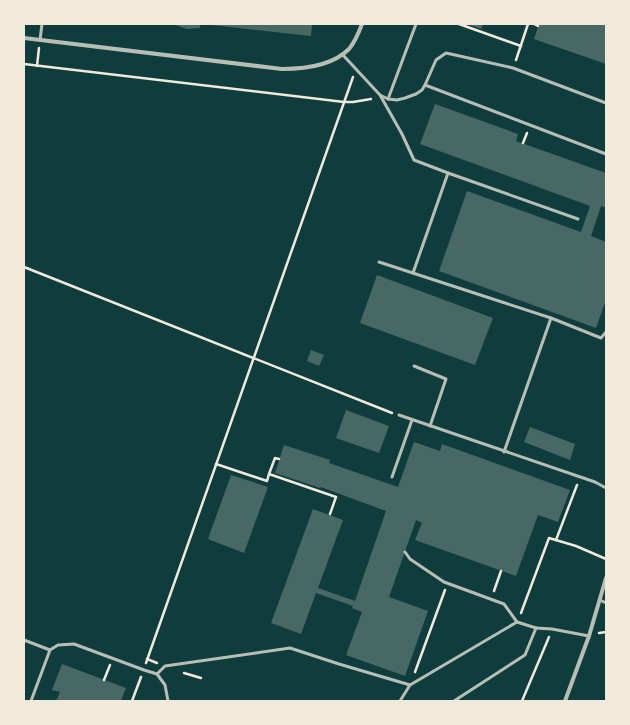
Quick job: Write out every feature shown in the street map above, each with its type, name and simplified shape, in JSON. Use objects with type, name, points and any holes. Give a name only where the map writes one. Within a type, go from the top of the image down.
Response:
[{"type":"street","points":[[24,38],[282,69],[296,69],[325,64],[342,54],[355,40],[362,24]]},
{"type":"street","points":[[565,701],[589,636],[606,578]]},
{"type":"lane","points":[[40,40],[42,24]]},
{"type":"lane","points":[[388,99],[416,24]]},
{"type":"lane","points":[[380,95],[388,99],[397,100],[416,94],[422,90],[425,85],[436,60],[446,53],[513,68],[606,103]]},
{"type":"lane","points":[[342,54],[380,95],[402,134],[414,160],[578,219]]},
{"type":"lane","points":[[425,85],[606,154]]},
{"type":"lane","points":[[413,273],[448,173]]},
{"type":"lane","points":[[379,262],[551,318],[601,338],[606,332]]},
{"type":"lane","points":[[504,452],[551,318]]},
{"type":"lane","points":[[414,366],[446,379],[430,426]]},
{"type":"lane","points":[[399,415],[595,482],[606,488]]},
{"type":"lane","points":[[392,477],[412,420]]},
{"type":"lane","points":[[405,552],[410,559],[444,582],[504,604],[517,622],[536,628],[552,629],[589,636]]},
{"type":"lane","points":[[600,600],[606,603]]},
{"type":"lane","points":[[400,701],[410,685],[517,622]]},
{"type":"lane","points":[[454,701],[525,655],[536,628]]},
{"type":"lane","points":[[24,640],[50,650]]},
{"type":"lane","points":[[32,701],[50,650],[58,645],[74,644],[157,674],[165,685],[168,701]]},
{"type":"lane","points":[[157,674],[165,666],[290,648],[410,685]]},
{"type":"path","points":[[458,24],[521,46]]},
{"type":"path","points":[[513,68],[528,24]]},
{"type":"path","points":[[534,24],[538,26]]},
{"type":"path","points":[[37,66],[40,40]]},
{"type":"path","points":[[24,64],[344,102],[371,99],[380,95]]},
{"type":"path","points":[[132,701],[356,69]]},
{"type":"path","points":[[24,267],[399,415]]},
{"type":"path","points":[[216,464],[267,481],[275,458],[279,460]]},
{"type":"path","points":[[269,474],[336,497],[330,514]]},
{"type":"path","points":[[556,540],[580,478]]},
{"type":"path","points":[[517,622],[549,538],[576,546],[606,559]]},
{"type":"path","points":[[491,599],[501,571]]},
{"type":"path","points":[[410,685],[448,583]]},
{"type":"path","points":[[522,701],[552,629]]},
{"type":"path","points":[[104,680],[113,658]]},
{"type":"building","points":[[173,24],[200,24],[200,28],[187,29]]},
{"type":"building","points":[[212,24],[312,24],[311,36]]},
{"type":"building","points":[[467,24],[483,24],[481,29]]},
{"type":"building","points":[[539,24],[606,24],[606,64],[534,39]]},
{"type":"building","points":[[435,104],[518,134],[516,141],[606,173],[606,208],[601,206],[591,236],[606,242],[606,300],[596,328],[439,271],[467,191],[581,232],[590,206],[420,144]]},
{"type":"building","points":[[377,275],[493,318],[475,365],[360,323]]},
{"type":"building","points":[[311,350],[324,355],[319,366],[307,361]]},
{"type":"building","points":[[346,410],[389,426],[379,453],[336,438]]},
{"type":"building","points":[[530,427],[575,444],[570,460],[524,442]]},
{"type":"building","points":[[414,442],[440,451],[442,444],[570,490],[558,522],[538,515],[516,576],[415,540],[422,523],[416,520],[389,597],[428,611],[405,676],[346,655],[362,612],[352,608],[353,606],[316,593],[301,634],[271,623],[313,509],[343,520],[318,588],[355,601],[386,511],[321,487],[320,488],[275,473],[284,445],[330,460],[329,463],[398,487]]},
{"type":"building","points":[[231,475],[268,487],[244,553],[208,539]]},
{"type":"building","points":[[62,664],[126,688],[121,701],[56,701],[60,692],[52,690]]}]
